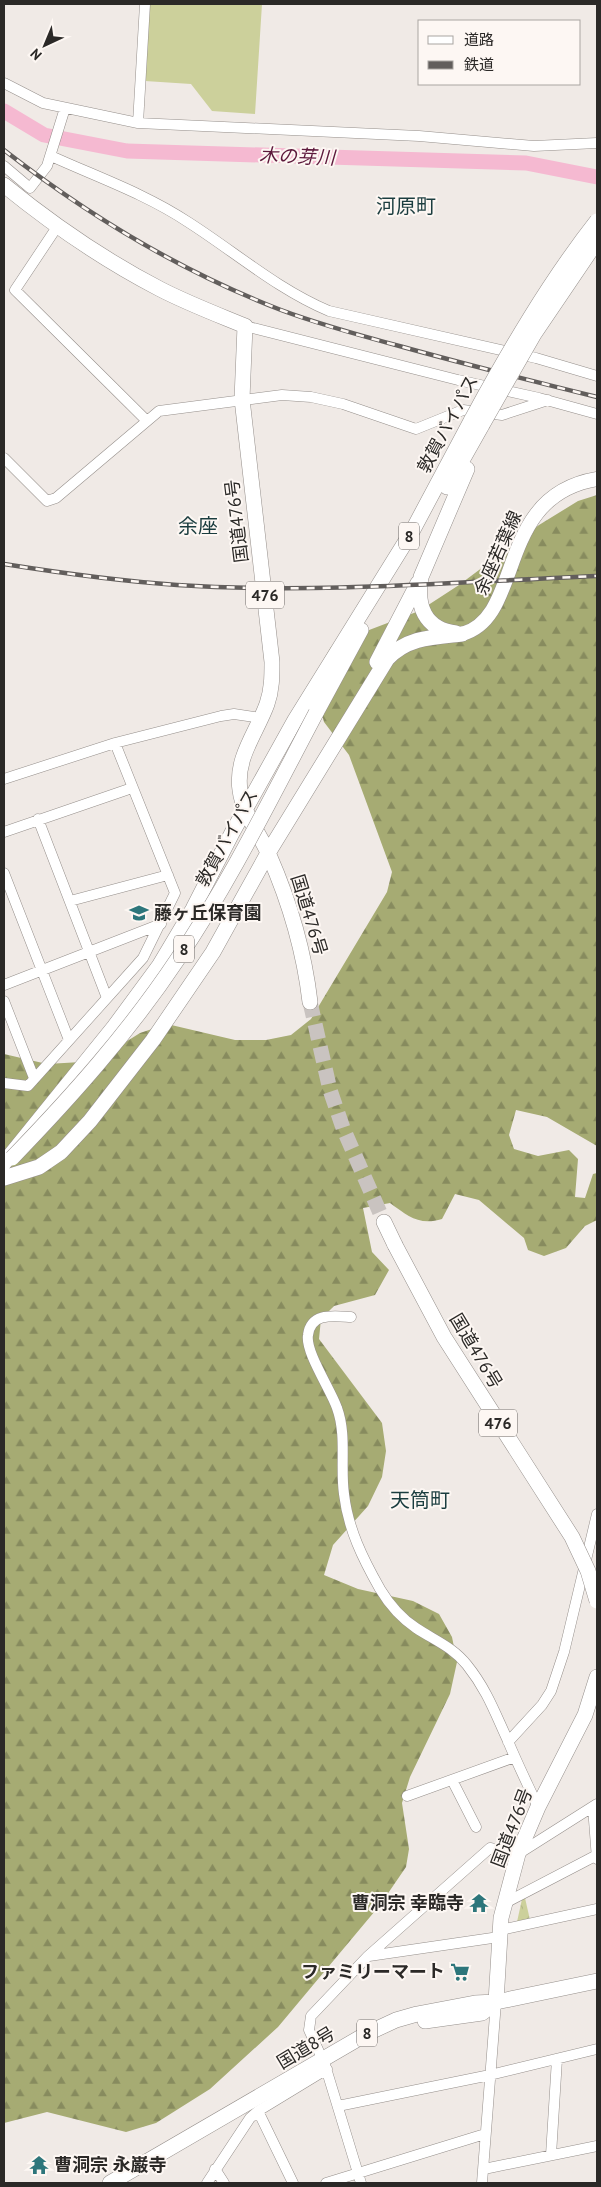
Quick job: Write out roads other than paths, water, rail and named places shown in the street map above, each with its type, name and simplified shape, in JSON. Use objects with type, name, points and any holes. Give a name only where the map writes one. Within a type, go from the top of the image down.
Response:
[{"type":"highway","points":[[4,185],[57,227],[162,290],[245,326]]},
{"type":"highway","points":[[568,260],[597,216]]},
{"type":"highway","name":"敦賀バイパス","points":[[348,654],[480,424],[502,364],[568,260],[597,221]]},
{"type":"highway","name":"敦賀バイパス","points":[[7,1160],[82,1083],[122,1036],[177,960],[252,833],[411,532],[496,401],[534,334],[597,241]]},
{"type":"highway","name":"国道476号","points":[[245,326],[242,399],[272,662],[270,691],[241,766],[239,788],[245,810],[268,853],[300,940],[310,1002]]},
{"type":"highway","points":[[344,728],[421,577],[480,424]]},
{"type":"highway","points":[[7,1160],[141,991],[177,938],[295,720],[411,532]]},
{"type":"highway","points":[[421,577],[419,602],[426,617],[440,629],[462,634]]},
{"type":"highway","points":[[4,1178],[39,1167],[61,1152],[90,1121],[153,1040],[189,989],[240,906],[268,853],[380,669],[393,652],[411,641],[462,634]]},
{"type":"highway","name":"国道476号","points":[[384,1222],[444,1337],[572,1537],[588,1572],[597,1601]]},
{"type":"highway","name":"国道476号","points":[[496,2002],[499,1934],[518,1854],[538,1807],[586,1715],[597,1677]]},
{"type":"highway","name":"国道8号","points":[[110,2183],[218,2120],[255,2106],[368,2033],[396,2020],[448,2007],[496,2002],[597,1981]]},
{"type":"highway","points":[[470,1994],[482,1995],[496,2002],[482,2013],[424,2022],[401,2029],[353,2053],[323,2060],[366,2023],[393,2010],[423,2002],[470,1994]]},
{"type":"main road","name":"余座若葉線","points":[[462,634],[471,632],[478,627],[493,609],[522,539],[538,510],[564,489],[597,479]]},
{"type":"street","points":[[138,123],[145,4]]},
{"type":"street","points":[[4,83],[64,113],[138,123],[419,136],[534,146],[597,143]]},
{"type":"street","points":[[4,166],[30,188],[47,166],[64,113]]},
{"type":"street","points":[[52,154],[150,200],[180,217],[302,300],[329,311],[536,358],[597,376]]},
{"type":"street","points":[[57,227],[15,290],[147,420]]},
{"type":"street","points":[[245,326],[458,380],[548,400],[597,414]]},
{"type":"street","points":[[4,458],[46,501],[56,498],[159,411],[282,395],[310,397],[343,404],[416,429],[463,410],[502,414],[548,400]]},
{"type":"street","points":[[4,779],[115,743],[221,716],[234,714],[261,718]]},
{"type":"street","points":[[4,1083],[28,1086],[70,1040],[143,958],[175,893],[115,743]]},
{"type":"street","points":[[4,832],[132,788]]},
{"type":"street","points":[[38,819],[107,998]]},
{"type":"street","points":[[4,873],[70,1040]]},
{"type":"street","points":[[70,901],[168,875]]},
{"type":"street","points":[[4,985],[161,924]]},
{"type":"street","points":[[4,1001],[34,1078]]},
{"type":"street","points":[[351,1317],[326,1316],[318,1319],[312,1325],[308,1335],[309,1347],[337,1408],[340,1422],[344,1494],[355,1541],[381,1590],[395,1611],[416,1628],[447,1646],[466,1664],[490,1697],[538,1807]]},
{"type":"street","points":[[508,1742],[542,1705],[551,1691],[564,1652],[597,1514]]},
{"type":"street","points":[[407,1796],[515,1757]]},
{"type":"street","points":[[452,1780],[476,1827]]},
{"type":"street","points":[[359,2178],[323,2060],[309,2030],[311,2016],[368,1956],[490,1848],[518,1854],[595,1805]]},
{"type":"street","points":[[505,1903],[597,1856],[595,1805]]},
{"type":"street","points":[[368,1956],[499,1934],[597,1909]]},
{"type":"street","points":[[482,2183],[496,2002]]},
{"type":"street","points":[[338,2106],[490,2075],[597,2049]]},
{"type":"street","points":[[551,2155],[557,2059]]},
{"type":"street","points":[[207,2183],[250,2118],[255,2106],[323,2060]]},
{"type":"street","points":[[255,2106],[293,2183]]},
{"type":"street","points":[[326,2183],[359,2178],[485,2134]]},
{"type":"street","points":[[484,2169],[597,2146]]},
{"type":"street","points":[[216,2169],[224,2183]]},
{"type":"waterway","name":"木の芽川","points":[[4,111],[44,135],[127,151],[526,163],[597,177]]},
{"type":"tunnel","points":[[310,1002],[330,1090],[343,1128],[384,1222]]},
{"type":"railway","points":[[4,150],[69,197],[136,240],[171,260],[244,295],[281,310],[342,330],[476,367],[597,397]]},
{"type":"railway","points":[[4,564],[68,574],[134,581],[230,587],[334,588],[597,576]]},
{"type":"place","name":"藤ヶ丘保育園","points":[[139,913]]},
{"type":"place","name":"曹洞宗 幸臨寺","points":[[479,1903]]},
{"type":"place","name":"ファミリーマート","points":[[460,1972]]},
{"type":"place","name":"曹洞宗 永巌寺","points":[[39,2165]]},
{"type":"district","name":"河原町","points":[[406,206]]},
{"type":"district","name":"余座","points":[[198,526]]},
{"type":"district","name":"天筒町","points":[[420,1500]]}]
